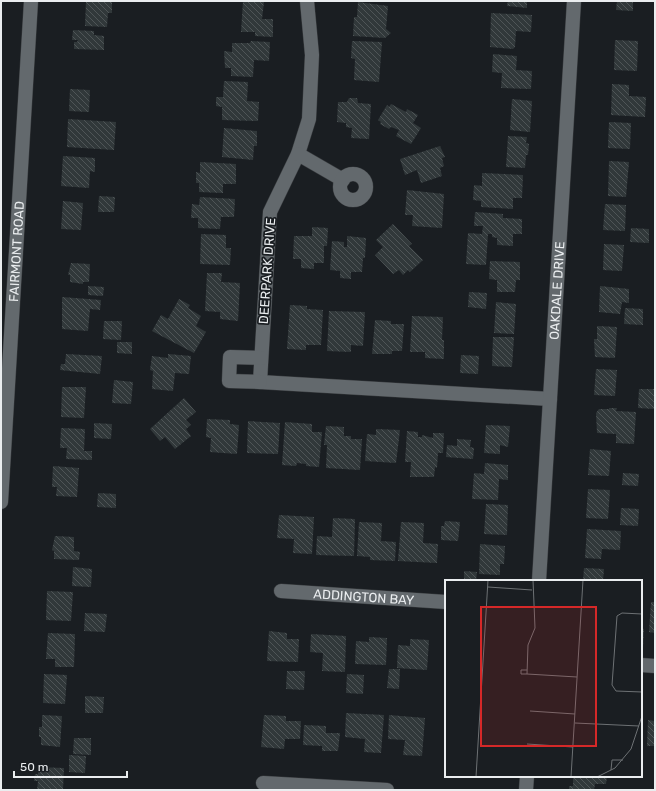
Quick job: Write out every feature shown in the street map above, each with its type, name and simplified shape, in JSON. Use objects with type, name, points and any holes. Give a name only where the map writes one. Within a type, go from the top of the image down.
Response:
[{"type":"street","name":"FAIRMONT ROAD","points":[[1,502],[31,1]]},
{"type":"street","name":"DEERPARK DRIVE","points":[[260,382],[270,212],[298,154],[309,119],[312,55],[307,1]]},
{"type":"street","name":"OAKDALE DRIVE","points":[[539,580],[574,1]]},
{"type":"street","points":[[298,154],[342,180]]},
{"type":"street","points":[[261,358],[230,357],[229,381],[550,398]]},
{"type":"street","name":"ADDINGTON BAY","points":[[281,590],[445,602]]},
{"type":"street","points":[[642,665],[655,666]]},
{"type":"street","points":[[526,790],[527,777]]},
{"type":"street","points":[[263,782],[388,790]]},
{"type":"building","points":[[86,1],[112,1],[112,13],[108,13],[107,27],[85,26]]},
{"type":"building","points":[[243,1],[264,2],[262,19],[273,19],[273,37],[255,36],[255,32],[241,32]]},
{"type":"building","points":[[508,1],[527,1],[527,8],[507,6]]},
{"type":"building","points":[[617,1],[633,1],[633,11],[616,10]]},
{"type":"building","points":[[358,2],[388,6],[386,29],[391,33],[385,38],[353,36],[354,17],[357,17]]},
{"type":"building","points":[[491,13],[532,15],[531,32],[516,31],[515,47],[513,49],[490,47]]},
{"type":"building","points":[[73,30],[94,31],[94,35],[104,36],[104,50],[74,49],[74,42],[77,42],[78,40],[72,40]]},
{"type":"building","points":[[615,40],[638,41],[637,71],[614,70]]},
{"type":"building","points":[[251,41],[270,42],[269,61],[254,60],[253,77],[231,76],[231,68],[225,68],[224,51],[232,52],[232,43],[250,43]]},
{"type":"building","points":[[352,41],[382,42],[379,82],[354,80],[355,59],[351,58]]},
{"type":"building","points":[[493,54],[517,56],[516,70],[532,71],[531,89],[501,88],[502,73],[492,72]]},
{"type":"building","points":[[224,81],[248,82],[247,101],[259,102],[258,121],[222,120],[222,107],[216,106],[216,97],[223,97]]},
{"type":"building","points":[[612,84],[629,85],[629,96],[646,97],[645,117],[611,115]]},
{"type":"building","points":[[70,89],[90,90],[89,112],[69,111]]},
{"type":"building","points":[[349,98],[357,98],[358,103],[371,104],[369,139],[351,138],[352,128],[346,127],[346,123],[337,122],[338,102],[347,102]]},
{"type":"building","points":[[512,99],[532,101],[530,132],[510,130]]},
{"type":"building","points":[[391,104],[406,112],[407,109],[418,115],[413,123],[421,128],[411,144],[396,136],[399,130],[391,127],[389,129],[380,124],[381,122],[378,120],[387,105],[389,107]]},
{"type":"building","points":[[68,119],[116,122],[114,150],[67,147]]},
{"type":"building","points":[[609,122],[631,123],[630,149],[608,148]]},
{"type":"building","points":[[224,128],[257,131],[257,146],[254,146],[253,160],[222,157]]},
{"type":"building","points":[[508,136],[527,137],[526,143],[529,144],[525,168],[506,167]]},
{"type":"building","points":[[440,146],[445,157],[442,158],[444,166],[440,168],[442,176],[421,183],[417,170],[405,175],[400,159]]},
{"type":"building","points":[[63,156],[95,158],[95,172],[90,171],[89,188],[61,186]]},
{"type":"building","points":[[609,161],[629,162],[626,197],[608,196]]},
{"type":"building","points":[[200,162],[236,164],[236,184],[223,184],[223,193],[199,192],[199,183],[196,183],[196,172],[200,173]]},
{"type":"building","points":[[482,173],[523,175],[522,198],[513,198],[513,209],[481,207],[481,201],[473,200],[474,185],[482,186]]},
{"type":"building","points":[[407,190],[444,194],[442,228],[412,226],[413,215],[405,215]]},
{"type":"building","points":[[99,196],[115,197],[114,212],[98,212]]},
{"type":"building","points":[[200,197],[235,199],[234,217],[221,217],[220,229],[198,228],[198,218],[191,218],[192,204],[199,205]]},
{"type":"building","points":[[63,201],[83,203],[81,230],[61,229]]},
{"type":"building","points":[[605,204],[626,205],[625,231],[603,230]]},
{"type":"building","points":[[475,212],[503,214],[503,218],[522,219],[522,234],[513,234],[513,246],[497,245],[497,238],[492,237],[492,234],[488,234],[486,265],[466,264],[468,233],[482,234],[483,226],[474,226]]},
{"type":"building","points":[[393,224],[412,244],[409,246],[423,260],[410,272],[408,270],[403,275],[399,270],[393,274],[375,255],[383,247],[376,240]]},
{"type":"building","points":[[312,227],[328,228],[327,246],[324,246],[324,263],[314,263],[314,269],[301,268],[301,259],[293,259],[294,236],[312,236]]},
{"type":"building","points":[[631,228],[649,229],[649,243],[630,242]]},
{"type":"building","points":[[201,234],[226,235],[226,248],[231,248],[230,265],[200,264]]},
{"type":"building","points":[[347,236],[366,238],[365,258],[363,258],[362,272],[351,272],[351,279],[340,278],[340,271],[330,270],[332,241],[344,242],[344,247],[347,247]]},
{"type":"building","points":[[604,244],[624,245],[622,271],[603,270]]},
{"type":"building","points":[[490,261],[520,262],[520,280],[516,280],[515,292],[497,292],[497,280],[489,279]]},
{"type":"building","points":[[71,263],[90,264],[89,282],[83,282],[83,284],[70,282],[70,275],[68,275]]},
{"type":"building","points":[[207,273],[222,273],[221,282],[240,283],[238,321],[220,319],[220,312],[205,311]]},
{"type":"building","points":[[88,286],[104,287],[103,296],[88,295]]},
{"type":"building","points":[[600,286],[629,289],[629,303],[622,302],[620,314],[599,312]]},
{"type":"building","points":[[469,292],[487,293],[486,309],[468,307]]},
{"type":"building","points":[[62,297],[101,300],[100,310],[90,309],[88,331],[62,329]]},
{"type":"building","points":[[179,299],[190,305],[188,308],[201,316],[196,326],[206,332],[194,353],[152,331],[161,315],[168,319]]},
{"type":"building","points":[[496,302],[516,304],[514,334],[494,333]]},
{"type":"building","points":[[290,305],[307,306],[307,309],[323,310],[321,345],[306,345],[306,350],[287,349]]},
{"type":"building","points":[[625,308],[643,309],[643,325],[624,324]]},
{"type":"building","points":[[329,311],[365,312],[363,346],[351,345],[351,352],[327,351]]},
{"type":"building","points":[[412,316],[443,317],[442,340],[444,340],[444,359],[425,358],[425,352],[410,352]]},
{"type":"building","points":[[375,320],[391,321],[391,324],[404,324],[402,351],[392,351],[392,354],[372,354]]},
{"type":"building","points":[[104,321],[122,321],[121,340],[103,339]]},
{"type":"building","points":[[597,326],[617,327],[615,358],[595,357],[594,339],[597,339]]},
{"type":"building","points":[[493,337],[514,337],[512,367],[492,366]]},
{"type":"building","points":[[117,342],[132,342],[132,354],[117,353]]},
{"type":"building","points":[[66,354],[102,356],[100,374],[60,370],[61,364],[65,364]]},
{"type":"building","points":[[168,354],[191,356],[189,374],[175,373],[173,391],[152,389],[153,371],[150,370],[152,356],[168,358]]},
{"type":"building","points":[[461,355],[479,356],[478,374],[460,373]]},
{"type":"building","points":[[596,369],[617,370],[615,396],[594,395]]},
{"type":"building","points":[[114,380],[133,382],[131,404],[112,403]]},
{"type":"building","points":[[62,387],[86,387],[84,418],[61,417]]},
{"type":"building","points":[[639,389],[655,389],[655,409],[638,408]]},
{"type":"building","points":[[184,398],[196,412],[186,420],[191,425],[186,429],[191,436],[175,449],[165,437],[160,441],[150,429]]},
{"type":"building","points":[[617,408],[616,411],[636,412],[634,444],[616,443],[616,434],[597,433],[596,413],[599,409]]},
{"type":"building","points":[[207,419],[230,420],[230,424],[239,425],[237,454],[210,452],[211,438],[206,437]]},
{"type":"building","points":[[248,421],[280,423],[278,454],[247,453]]},
{"type":"building","points":[[285,422],[312,424],[312,432],[322,432],[319,467],[306,466],[306,464],[297,463],[296,466],[282,465]]},
{"type":"building","points":[[94,423],[112,424],[111,439],[94,438]]},
{"type":"building","points":[[486,425],[510,426],[508,447],[500,445],[500,454],[484,453]]},
{"type":"building","points":[[326,426],[344,427],[344,436],[351,436],[351,439],[362,439],[360,470],[326,468],[327,445],[324,445]]},
{"type":"building","points":[[61,428],[85,429],[84,451],[92,451],[92,460],[66,459],[67,448],[60,448]]},
{"type":"building","points":[[376,429],[400,430],[396,463],[365,461],[367,434],[376,435]]},
{"type":"building","points":[[407,431],[418,432],[418,437],[422,437],[422,435],[433,438],[433,433],[444,433],[443,453],[438,453],[437,468],[435,467],[434,477],[410,477],[411,462],[405,462]]},
{"type":"building","points":[[457,439],[471,440],[470,447],[474,448],[473,459],[446,457],[447,445],[457,446]]},
{"type":"building","points":[[590,449],[611,451],[609,476],[588,475]]},
{"type":"building","points":[[485,463],[508,465],[508,480],[499,479],[498,500],[472,499],[474,473],[484,474]]},
{"type":"building","points":[[53,466],[79,468],[77,497],[56,496],[57,487],[52,487]]},
{"type":"building","points":[[623,473],[639,474],[638,486],[622,485]]},
{"type":"building","points":[[588,489],[610,490],[608,519],[586,518]]},
{"type":"building","points":[[98,493],[116,494],[116,508],[97,507]]},
{"type":"building","points":[[486,504],[508,505],[507,535],[484,534]]},
{"type":"building","points":[[621,508],[639,509],[638,526],[620,525]]},
{"type":"building","points":[[279,515],[314,517],[312,554],[293,553],[294,539],[277,538]]},
{"type":"building","points":[[333,518],[355,519],[354,556],[316,555],[317,536],[332,537]]},
{"type":"building","points":[[445,521],[460,522],[458,541],[441,540],[441,526],[444,526]]},
{"type":"building","points":[[359,522],[382,523],[381,541],[396,542],[395,561],[370,560],[370,557],[357,556]]},
{"type":"building","points":[[401,522],[424,523],[423,543],[438,544],[437,563],[398,561]]},
{"type":"building","points":[[587,529],[621,531],[620,550],[602,549],[601,559],[585,558]]},
{"type":"building","points":[[55,536],[74,537],[74,551],[80,552],[79,560],[54,559],[54,551],[52,550]]},
{"type":"building","points":[[480,544],[505,546],[504,564],[500,564],[500,575],[479,574]]},
{"type":"building","points":[[73,567],[92,569],[91,587],[72,586]]},
{"type":"building","points":[[584,568],[604,569],[603,580],[583,580]]},
{"type":"building","points":[[464,571],[477,572],[476,580],[464,580]]},
{"type":"building","points":[[47,591],[73,592],[71,621],[46,620]]},
{"type":"building","points":[[651,602],[655,602],[655,633],[649,632]]},
{"type":"building","points":[[85,613],[107,614],[105,632],[84,631]]},
{"type":"building","points":[[642,628],[644,629],[642,647]]},
{"type":"building","points":[[269,631],[287,633],[287,639],[299,639],[298,662],[267,661]]},
{"type":"building","points":[[48,633],[75,634],[74,667],[55,667],[55,659],[46,659]]},
{"type":"building","points":[[311,634],[346,636],[345,672],[322,671],[323,653],[310,652]]},
{"type":"building","points":[[369,637],[387,638],[386,665],[355,664],[356,641],[369,642]]},
{"type":"building","points":[[410,639],[429,640],[427,670],[397,668],[398,645],[410,646]]},
{"type":"building","points":[[389,669],[400,669],[399,689],[387,688]]},
{"type":"building","points":[[287,671],[305,671],[304,690],[286,689]]},
{"type":"building","points":[[44,674],[67,675],[65,704],[43,703]]},
{"type":"building","points":[[347,674],[364,675],[363,694],[346,693]]},
{"type":"building","points":[[85,696],[104,697],[103,713],[85,713]]},
{"type":"building","points":[[346,713],[384,715],[381,753],[364,752],[365,739],[345,737]]},
{"type":"building","points":[[42,715],[62,716],[60,747],[41,745],[39,727],[42,727]]},
{"type":"building","points":[[264,715],[286,716],[286,721],[301,721],[300,739],[285,739],[284,749],[261,747]]},
{"type":"building","points":[[389,715],[425,718],[422,756],[403,755],[405,740],[388,739]]},
{"type":"building","points":[[648,720],[655,721],[655,746],[647,746]]},
{"type":"building","points":[[304,725],[326,726],[326,733],[340,733],[338,751],[322,751],[322,746],[303,745]]},
{"type":"building","points":[[74,738],[91,738],[91,755],[73,754]]},
{"type":"building","points":[[69,755],[86,756],[85,773],[69,772]]},
{"type":"building","points":[[38,767],[64,768],[63,790],[37,790],[38,781],[34,781],[35,774],[38,774]]},
{"type":"building","points":[[607,777],[606,784],[595,784],[594,790],[569,790],[569,786],[573,786],[573,778],[570,778]]}]
